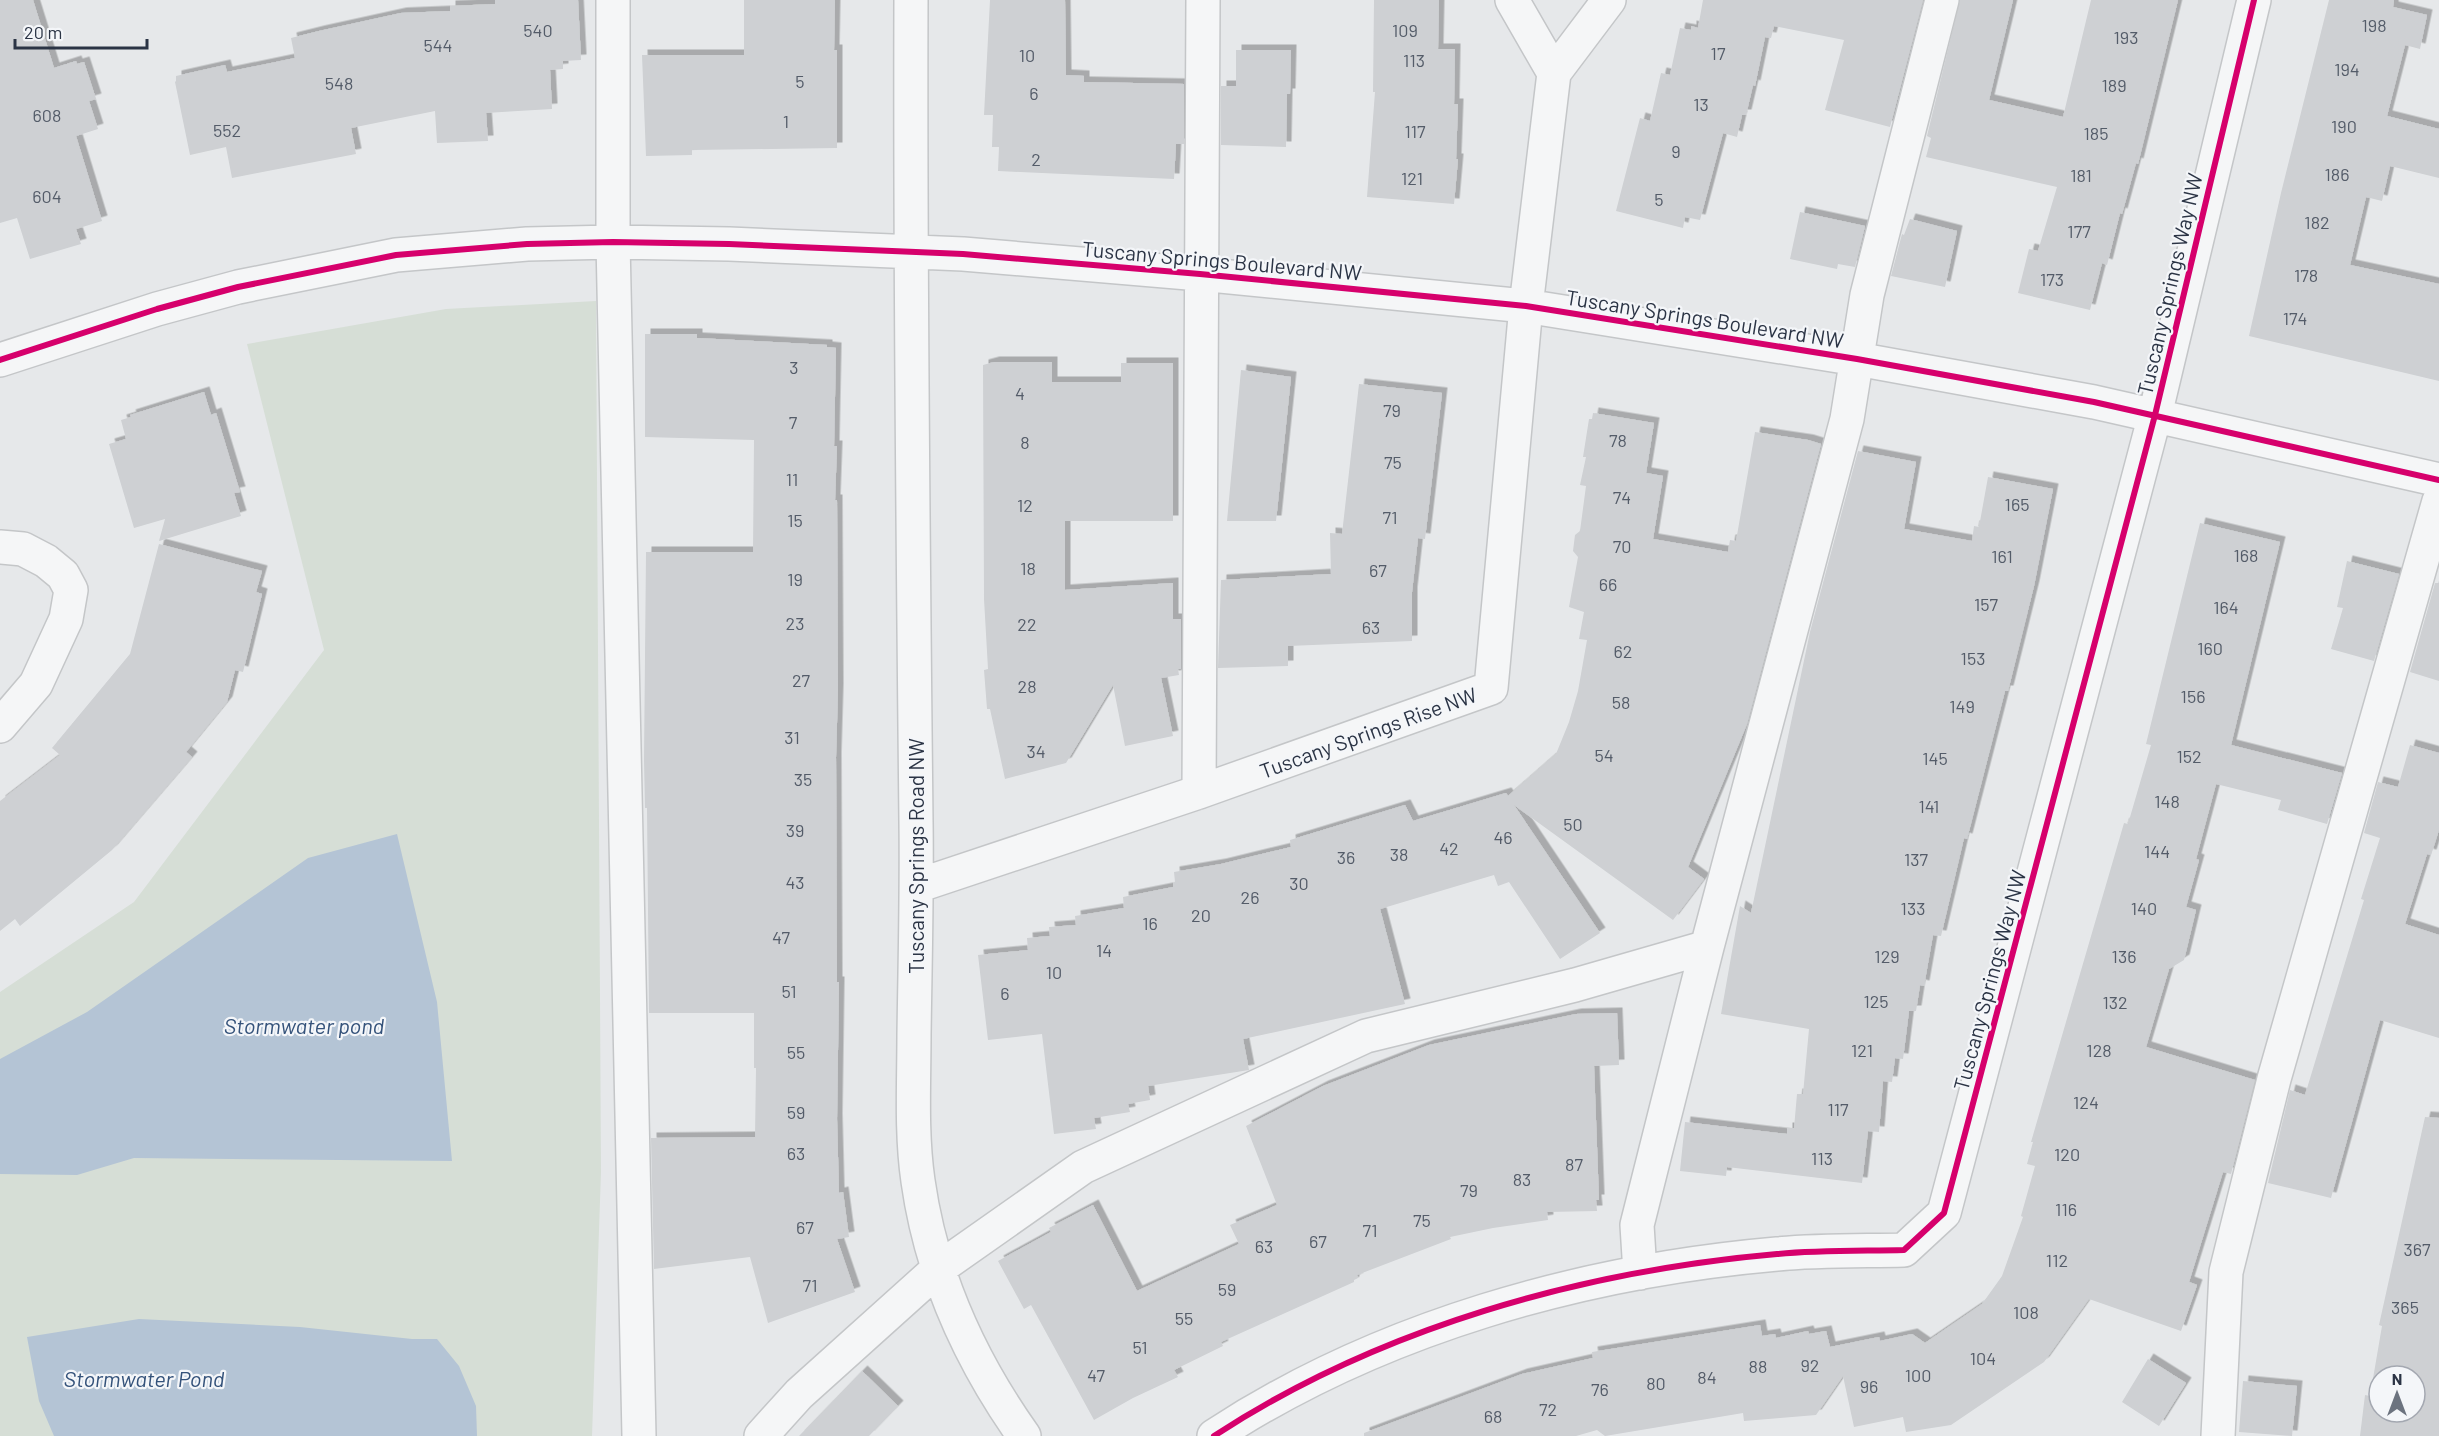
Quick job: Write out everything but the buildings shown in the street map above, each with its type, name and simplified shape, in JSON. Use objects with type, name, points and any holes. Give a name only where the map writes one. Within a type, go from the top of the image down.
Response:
[{"type":"street","points":[[613,0],[613,243],[639,1436]]},
{"type":"street","name":"Tuscany Springs Road NW","points":[[911,0],[910,251],[917,886],[913,1139],[918,1183],[938,1269],[957,1320],[981,1368],[1024,1436]]},
{"type":"street","points":[[1199,792],[1203,0]]},
{"type":"street","points":[[1512,0],[1554,73]]},
{"type":"street","points":[[1526,306],[1554,73],[1609,0]]},
{"type":"street","points":[[1640,1272],[1637,1225],[1707,947],[1848,419],[1867,296],[1942,0]]},
{"type":"street","name":"Tuscany Springs Way NW","points":[[1214,1436],[1293,1390],[1367,1355],[1433,1328],[1501,1306],[1570,1287],[1640,1272],[1778,1254],[1904,1250],[1944,1213],[2155,415],[2254,0]]},
{"type":"street","name":"Tuscany Springs Boulevard NW","points":[[0,360],[157,309],[238,287],[396,255],[467,248],[613,243],[729,244],[910,251],[1200,274],[1526,306],[1857,359],[2094,402],[2439,480]]},
{"type":"street","name":"Tuscany Springs Rise NW","points":[[917,886],[1199,792],[1491,688],[1526,306]]},
{"type":"street","points":[[2218,1436],[2226,1272],[2274,1079],[2439,501]]},
{"type":"street","points":[[0,547],[23,549],[46,561],[63,575],[71,591],[66,619],[36,684],[0,726]]},
{"type":"street","points":[[761,1436],[799,1394],[938,1269],[1083,1167],[1366,1036],[1575,985],[1707,947]]},
{"type":"shaded area","points":[[596,301],[601,1172],[592,1436],[0,1436],[0,992],[134,902],[324,650],[247,344],[446,309]]},
{"type":"water","name":"Stormwater pond","points":[[397,834],[437,1002],[452,1161],[134,1158],[77,1175],[0,1174],[0,1059],[87,1012],[308,858]]},
{"type":"water","name":"Stormwater Pond","points":[[139,1319],[300,1327],[412,1339],[437,1339],[459,1366],[476,1406],[477,1436],[54,1436],[39,1401],[27,1337]]},
{"type":"cycle path","points":[[1214,1436],[1278,1398],[1344,1364],[1413,1335],[1484,1311],[1630,1274],[1704,1262],[1825,1251],[1904,1250],[1944,1213],[2155,415],[2254,0]]},
{"type":"cycle path","points":[[0,360],[157,309],[238,287],[396,255],[527,244],[613,242],[729,244],[963,254],[1200,274],[1526,306],[1857,359],[2094,402],[2439,480]]}]
